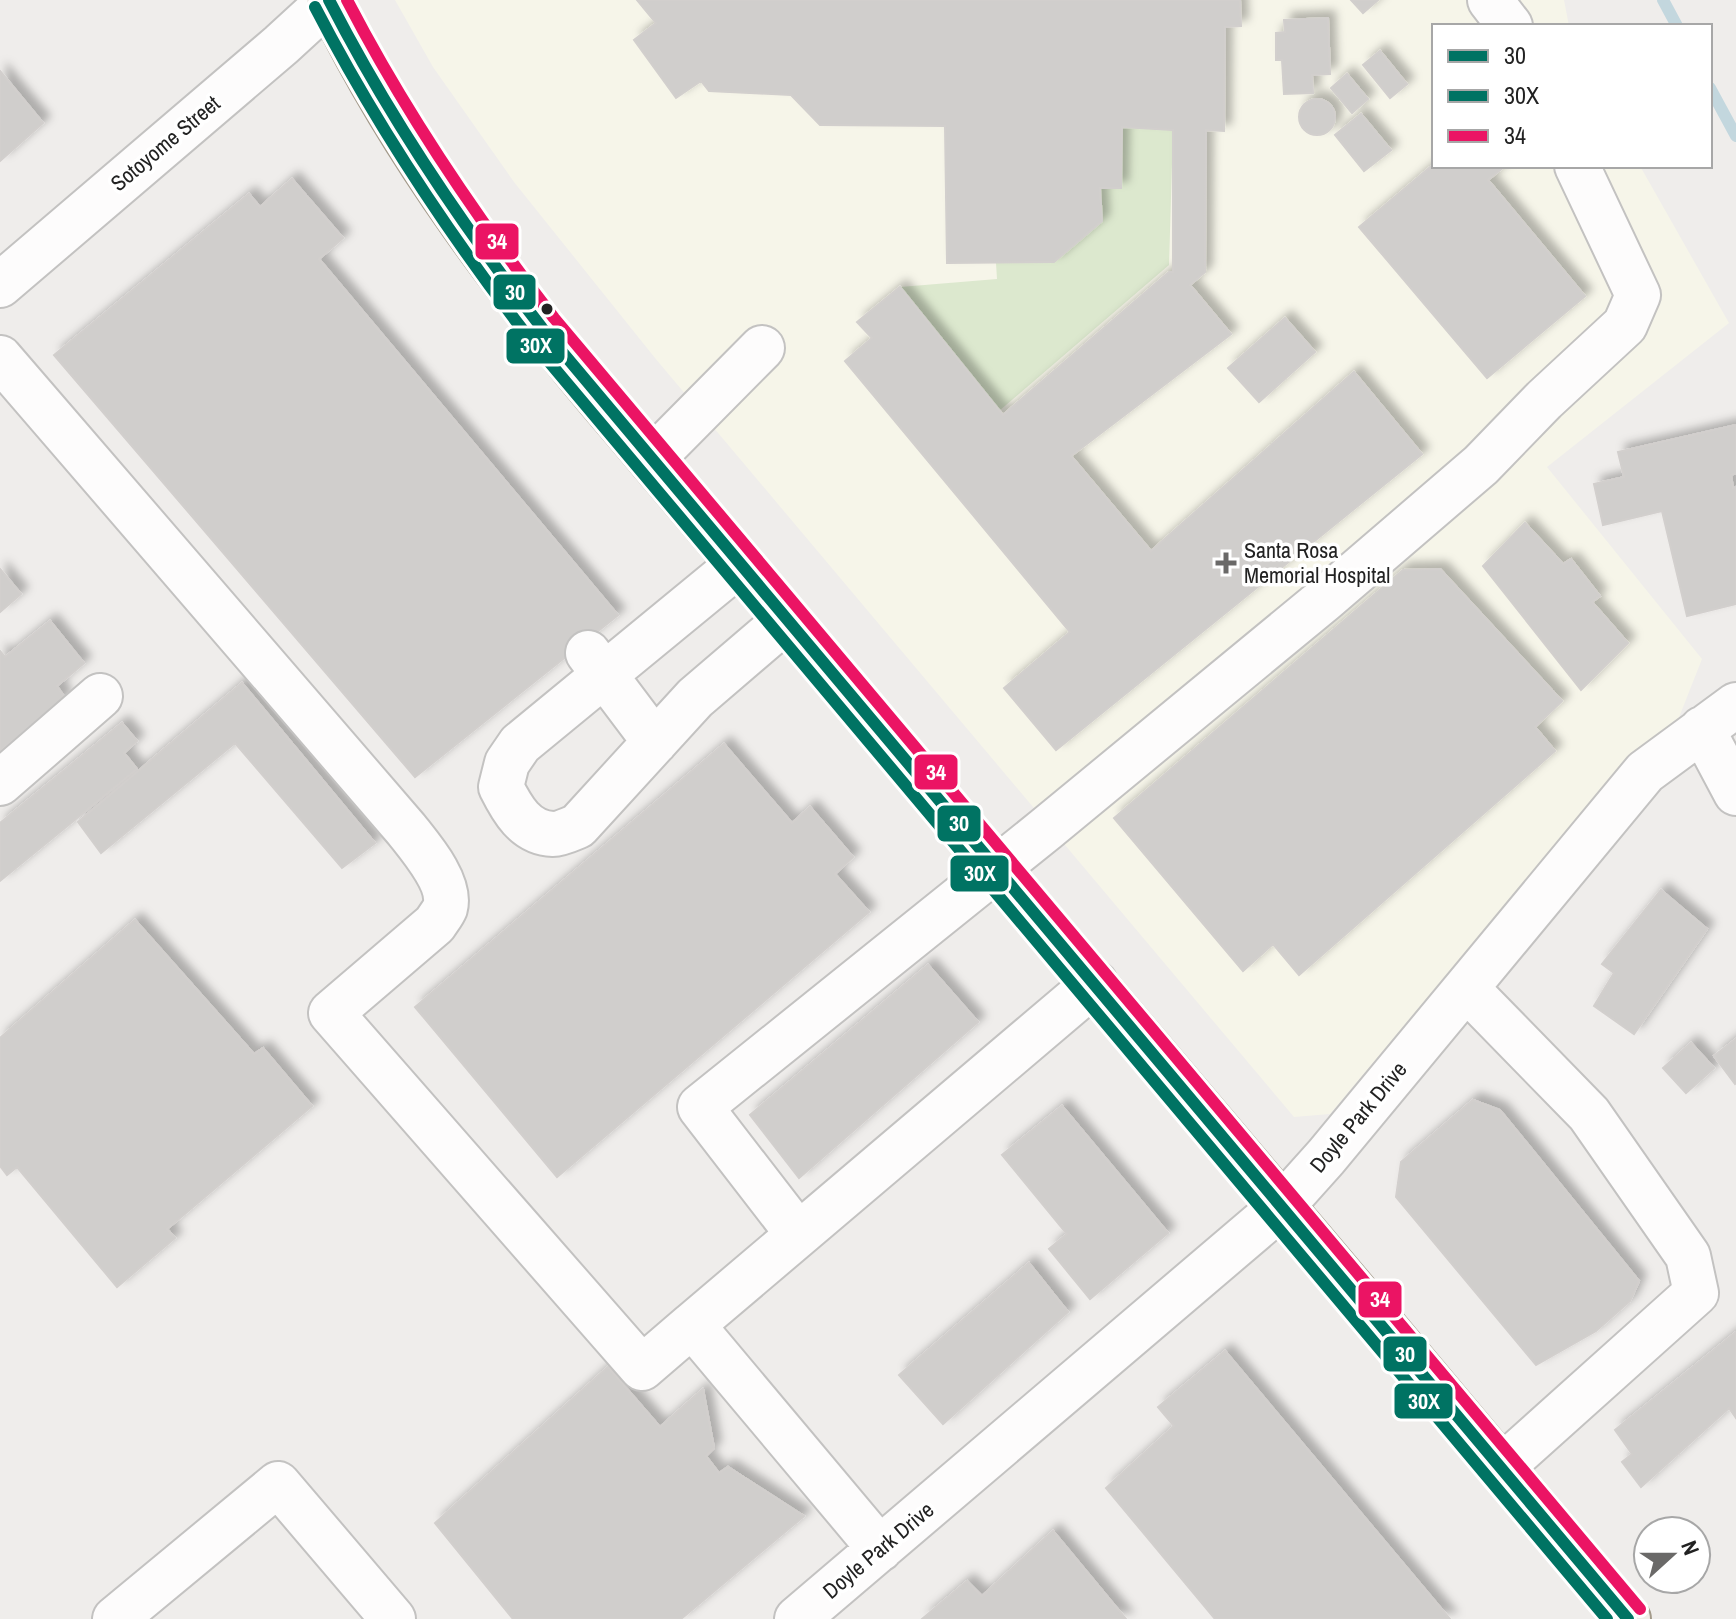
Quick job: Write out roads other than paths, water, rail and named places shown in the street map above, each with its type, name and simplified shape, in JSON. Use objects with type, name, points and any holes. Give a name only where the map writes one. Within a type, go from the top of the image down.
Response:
[{"type":"main road","points":[[329,0],[355,54],[431,176],[516,297],[1283,1205],[1628,1619]]},
{"type":"street","name":"Sotoyome Street","points":[[0,285],[281,45],[329,0]]},
{"type":"street","points":[[1490,0],[1508,24]]},
{"type":"street","points":[[798,1234],[700,1107],[997,869],[1325,599],[1481,465],[1544,400],[1625,325],[1638,295],[1578,168]]},
{"type":"street","points":[[651,460],[762,348]]},
{"type":"street","points":[[0,358],[406,829],[438,873],[445,894],[445,907],[435,924],[331,1013],[642,1368],[1095,983]]},
{"type":"street","points":[[739,564],[596,664],[520,744],[507,763],[501,787],[526,825],[553,834],[578,826],[695,698],[786,620]]},
{"type":"street","points":[[596,664],[655,742]]},
{"type":"street","points":[[0,783],[100,696]]},
{"type":"street","points":[[1719,717],[1736,793]]},
{"type":"street","name":"Doyle Park Drive","points":[[797,1619],[1283,1205],[1645,772],[1719,717]]},
{"type":"street","points":[[1466,988],[1589,1114],[1688,1256],[1696,1293],[1502,1467]]},
{"type":"street","points":[[692,1325],[880,1549]]},
{"type":"street","points":[[115,1619],[278,1484],[393,1619]]},
{"type":"waterway","points":[[1663,0],[1676,24]]},
{"type":"waterway","points":[[1712,92],[1736,136]]},
{"type":"place","name":"Santa Rosa Memorial Hospital","points":[[1226,563]]}]
